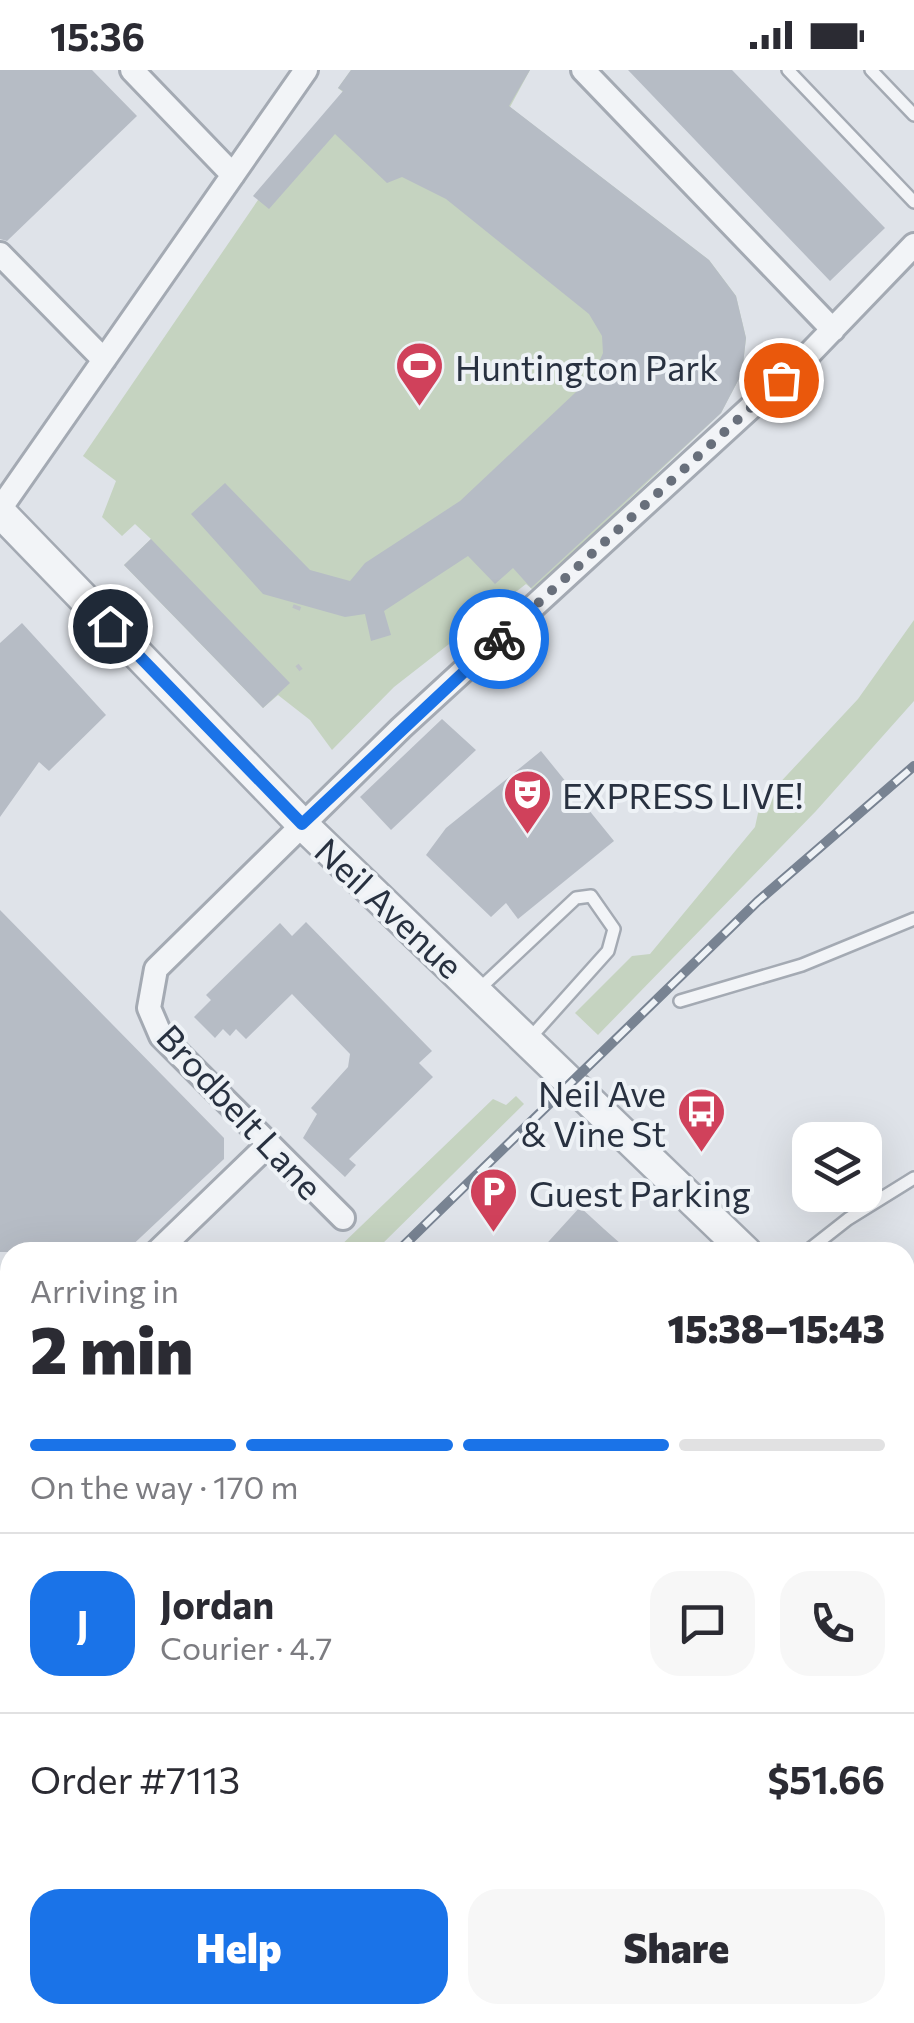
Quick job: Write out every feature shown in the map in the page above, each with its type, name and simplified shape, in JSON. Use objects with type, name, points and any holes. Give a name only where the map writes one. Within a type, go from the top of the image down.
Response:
[{"type":"street","points":[[132,70],[233,175]]},
{"type":"street","points":[[0,510],[306,70]]},
{"type":"street","points":[[584,70],[833,330]]},
{"type":"street","name":"Brodbelt Lane","points":[[342,1218],[161,1036],[149,995],[163,957],[833,330],[914,245]]},
{"type":"street","points":[[0,254],[104,360]]},
{"type":"street","name":"Neil Avenue","points":[[0,510],[302,824],[530,1039],[736,1242]]},
{"type":"street","points":[[167,1242],[269,1144]]},
{"type":"lane","points":[[788,70],[914,202]]},
{"type":"lane","points":[[872,70],[914,115]]},
{"type":"lane","points":[[478,990],[576,898],[591,896],[598,902],[614,929],[608,951],[530,1039]]},
{"type":"lane","points":[[680,1001],[802,965],[914,919]]},
{"type":"lane","points":[[818,1242],[848,1218],[914,1178]]},
{"type":"path","points":[[293,606],[301,609]]},
{"type":"green space","name":"Huntington Park","points":[[351,70],[530,70],[510,107],[709,260],[736,296],[746,338],[742,373],[721,413],[533,590],[526,584],[394,687],[332,750],[310,720],[278,695],[263,708],[124,565],[151,539],[135,524],[122,536],[102,517],[116,481],[83,456],[258,200],[343,92],[338,88]]},
{"type":"green space","points":[[914,620],[914,701],[816,811],[598,1035],[575,1013],[632,956],[650,954],[755,827],[760,804],[858,699]]},
{"type":"green space","points":[[516,1096],[524,1104],[384,1242],[344,1242],[493,1099],[506,1105]]},
{"type":"building","points":[[0,70],[92,70],[137,116],[7,241],[0,239]]},
{"type":"building","points":[[351,70],[530,70],[509,106],[709,260],[736,296],[746,338],[742,373],[721,413],[531,588],[513,568],[495,584],[468,556],[384,611],[391,635],[371,641],[365,614],[345,617],[263,594],[191,514],[225,483],[310,570],[350,581],[365,563],[460,501],[593,376],[603,353],[602,336],[589,314],[446,199],[402,177],[387,183],[335,134],[269,209],[253,196],[343,91],[338,88]]},
{"type":"building","points":[[628,70],[732,70],[885,228],[830,281]]},
{"type":"building","points":[[151,539],[290,683],[263,708],[124,565]]},
{"type":"building","points":[[22,623],[106,715],[49,771],[39,762],[0,817],[0,643]]},
{"type":"building","points":[[442,719],[476,750],[391,830],[360,797]]},
{"type":"building","name":"EXPRESS LIVE!","points":[[541,751],[614,841],[518,919],[506,903],[491,917],[426,855],[446,828]]},
{"type":"building","points":[[0,910],[224,1138],[224,1159],[136,1242],[0,1242]]},
{"type":"building","points":[[306,922],[432,1051],[419,1063],[433,1077],[349,1159],[356,1165],[345,1177],[303,1138],[317,1114],[311,1108],[348,1067],[350,1054],[292,994],[246,1039],[236,1029],[230,1036],[223,1029],[215,1038],[194,1017],[211,1000],[206,995],[280,923],[292,936]]},
{"type":"building","points":[[580,1207],[619,1242],[548,1242]]},
{"type":"railway","points":[[407,1242],[758,901],[914,766]]},
{"type":"way so far","points":[[499,639],[781,380]]},
{"type":"place","name":"Huntington Park","points":[[420,408]]},
{"type":"place","name":"EXPRESS LIVE!","points":[[527,836]]},
{"type":"place","name":"Neil Ave & Vine St","points":[[701,1154]]},
{"type":"place","name":"Guest Parking","points":[[494,1234]]},
{"type":"route","points":[[110,626],[302,824],[499,639]]}]
